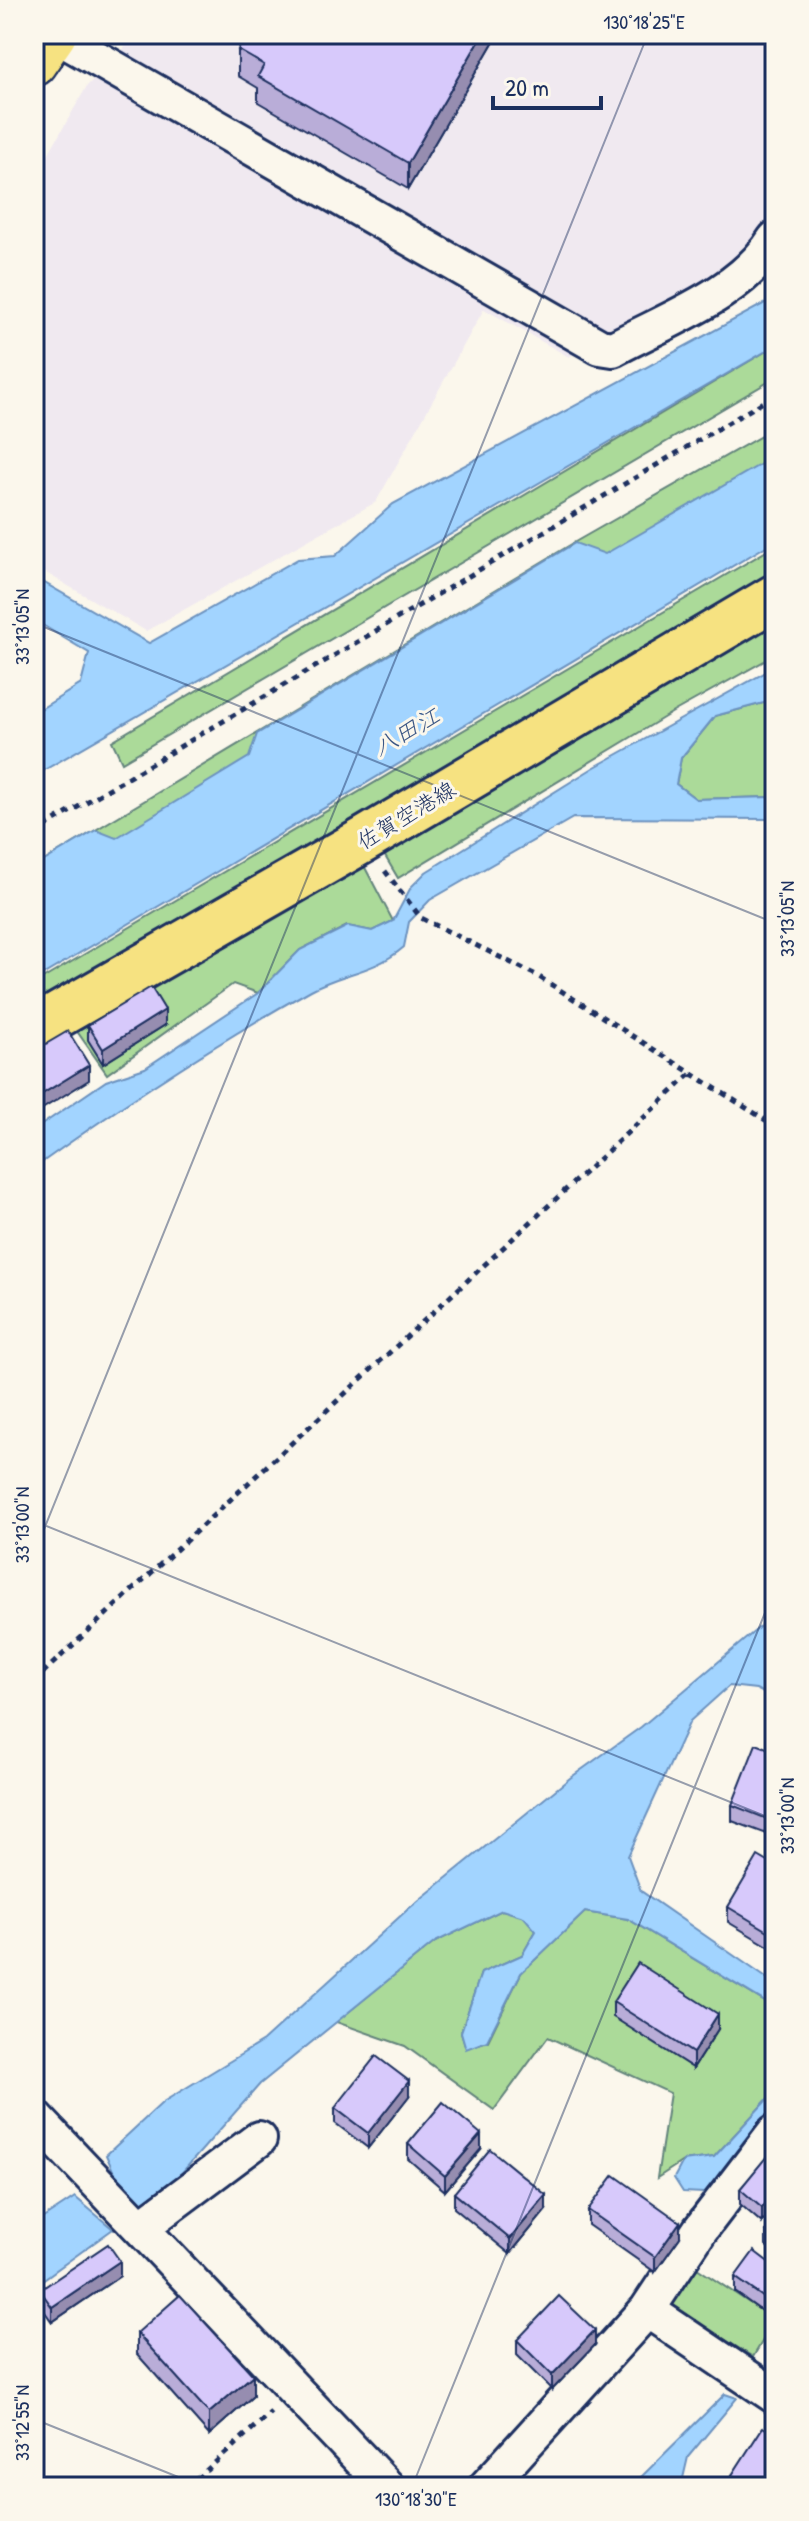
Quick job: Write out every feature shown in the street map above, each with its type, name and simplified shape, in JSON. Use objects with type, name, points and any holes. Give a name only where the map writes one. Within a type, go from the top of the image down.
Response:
[{"type":"main road","points":[[34,63],[54,34]]},
{"type":"main road","name":"佐賀空港線","points":[[34,1029],[364,840],[775,597]]},
{"type":"street","points":[[54,34],[600,347],[613,349],[739,280],[762,260],[775,239]]},
{"type":"street","points":[[34,2116],[387,2487]]},
{"type":"street","points":[[486,2487],[647,2310],[700,2230],[775,2132]]},
{"type":"street","points":[[141,2227],[259,2139]]},
{"type":"street","points":[[647,2310],[775,2396]]},
{"type":"path","points":[[34,833],[775,395]]},
{"type":"path","points":[[399,891],[421,918],[536,975],[775,1126]]},
{"type":"path","points":[[34,1681],[691,1074]]},
{"type":"path","points":[[188,2487],[295,2390]]},
{"type":"shaded area","points":[[103,34],[775,34],[775,208],[759,235],[717,273],[569,357],[484,309],[376,502],[146,631],[34,566],[34,179],[87,86],[126,46]]},
{"type":"green space","points":[[775,346],[775,378],[122,762],[112,741]]},
{"type":"green space","points":[[775,428],[775,481],[34,900],[34,867],[575,542]]},
{"type":"green space","points":[[775,546],[775,575],[34,1007],[34,984]]},
{"type":"green space","points":[[775,618],[775,655],[673,712],[398,878],[382,851]]},
{"type":"green space","points":[[775,700],[775,797],[696,799],[676,784],[681,758],[715,716]]},
{"type":"green space","points":[[360,858],[393,921],[372,931],[347,926],[300,950],[258,993],[233,984],[107,1074],[74,1027]]},
{"type":"green space","points":[[502,1910],[524,1916],[536,1931],[522,1955],[481,1973],[461,2032],[466,2048],[488,2041],[521,1973],[585,1912],[628,1919],[775,2008],[775,2091],[714,2157],[683,2161],[657,2178],[670,2093],[548,2037],[494,2110],[405,2046],[336,2022],[435,1942]]},
{"type":"green space","points":[[691,2264],[775,2320],[753,2357],[669,2305]]},
{"type":"water","points":[[775,291],[775,346],[34,776],[34,713],[81,684],[89,653],[34,620],[34,577],[149,643],[298,559],[335,556],[393,504],[769,301]]},
{"type":"water","name":"八田江","points":[[775,456],[775,541],[34,980],[34,867],[96,830],[116,838],[249,757],[257,734],[575,543],[605,554]]},
{"type":"water","points":[[775,667],[775,700],[715,716],[681,758],[676,784],[696,799],[775,797],[775,819],[573,818],[430,900],[409,922],[404,947],[393,956],[323,984],[275,1010],[170,1075],[34,1168],[34,1130],[106,1081],[145,1068],[258,993],[300,950],[348,926],[372,931],[393,921],[411,887],[426,872],[593,768]]},
{"type":"water","points":[[775,1614],[775,1699],[756,1689],[729,1686],[690,1721],[628,1856],[641,1891],[775,1984],[775,2008],[628,1919],[585,1912],[521,1973],[487,2041],[466,2049],[461,2032],[481,1973],[522,1955],[536,1931],[524,1917],[502,1910],[435,1942],[260,2084],[179,2176],[141,2204],[119,2184],[106,2155],[163,2102],[263,2041],[407,1910],[570,1778],[641,1727]]},
{"type":"water","points":[[775,2091],[775,2108],[704,2193],[683,2192],[674,2178],[683,2161],[714,2157]]},
{"type":"water","points":[[75,2197],[113,2229],[34,2286],[34,2224]]},
{"type":"water","points":[[725,2394],[737,2398],[688,2457],[681,2487],[631,2487]]},
{"type":"building","points":[[247,34],[483,34],[408,163],[258,76],[264,65],[238,50]]},
{"type":"building","points":[[151,987],[165,1010],[103,1049],[88,1025]]},
{"type":"building","points":[[68,1031],[89,1065],[34,1099],[34,1051]]},
{"type":"building","points":[[756,1744],[775,1751],[775,1822],[732,1805]]},
{"type":"building","points":[[758,1856],[775,1866],[775,1935],[728,1907]]},
{"type":"building","points":[[638,1963],[718,2014],[693,2053],[613,2002]]},
{"type":"building","points":[[376,2056],[409,2081],[368,2133],[335,2108]]},
{"type":"building","points":[[443,2102],[481,2134],[445,2176],[408,2144]]},
{"type":"building","points":[[490,2149],[546,2195],[510,2239],[454,2193]]},
{"type":"building","points":[[772,2150],[775,2152],[775,2192],[762,2208],[740,2189]]},
{"type":"building","points":[[614,2175],[680,2222],[655,2257],[588,2210]]},
{"type":"building","points":[[775,2217],[775,2237],[766,2231]]},
{"type":"building","points":[[108,2244],[120,2261],[52,2307],[40,2290]]},
{"type":"building","points":[[754,2251],[775,2267],[774,2305],[735,2277]]},
{"type":"building","points":[[180,2295],[253,2375],[209,2413],[137,2333]]},
{"type":"building","points":[[559,2296],[595,2330],[552,2375],[517,2340]]},
{"type":"building","points":[[763,2427],[775,2435],[775,2487],[751,2487],[732,2475]]}]
